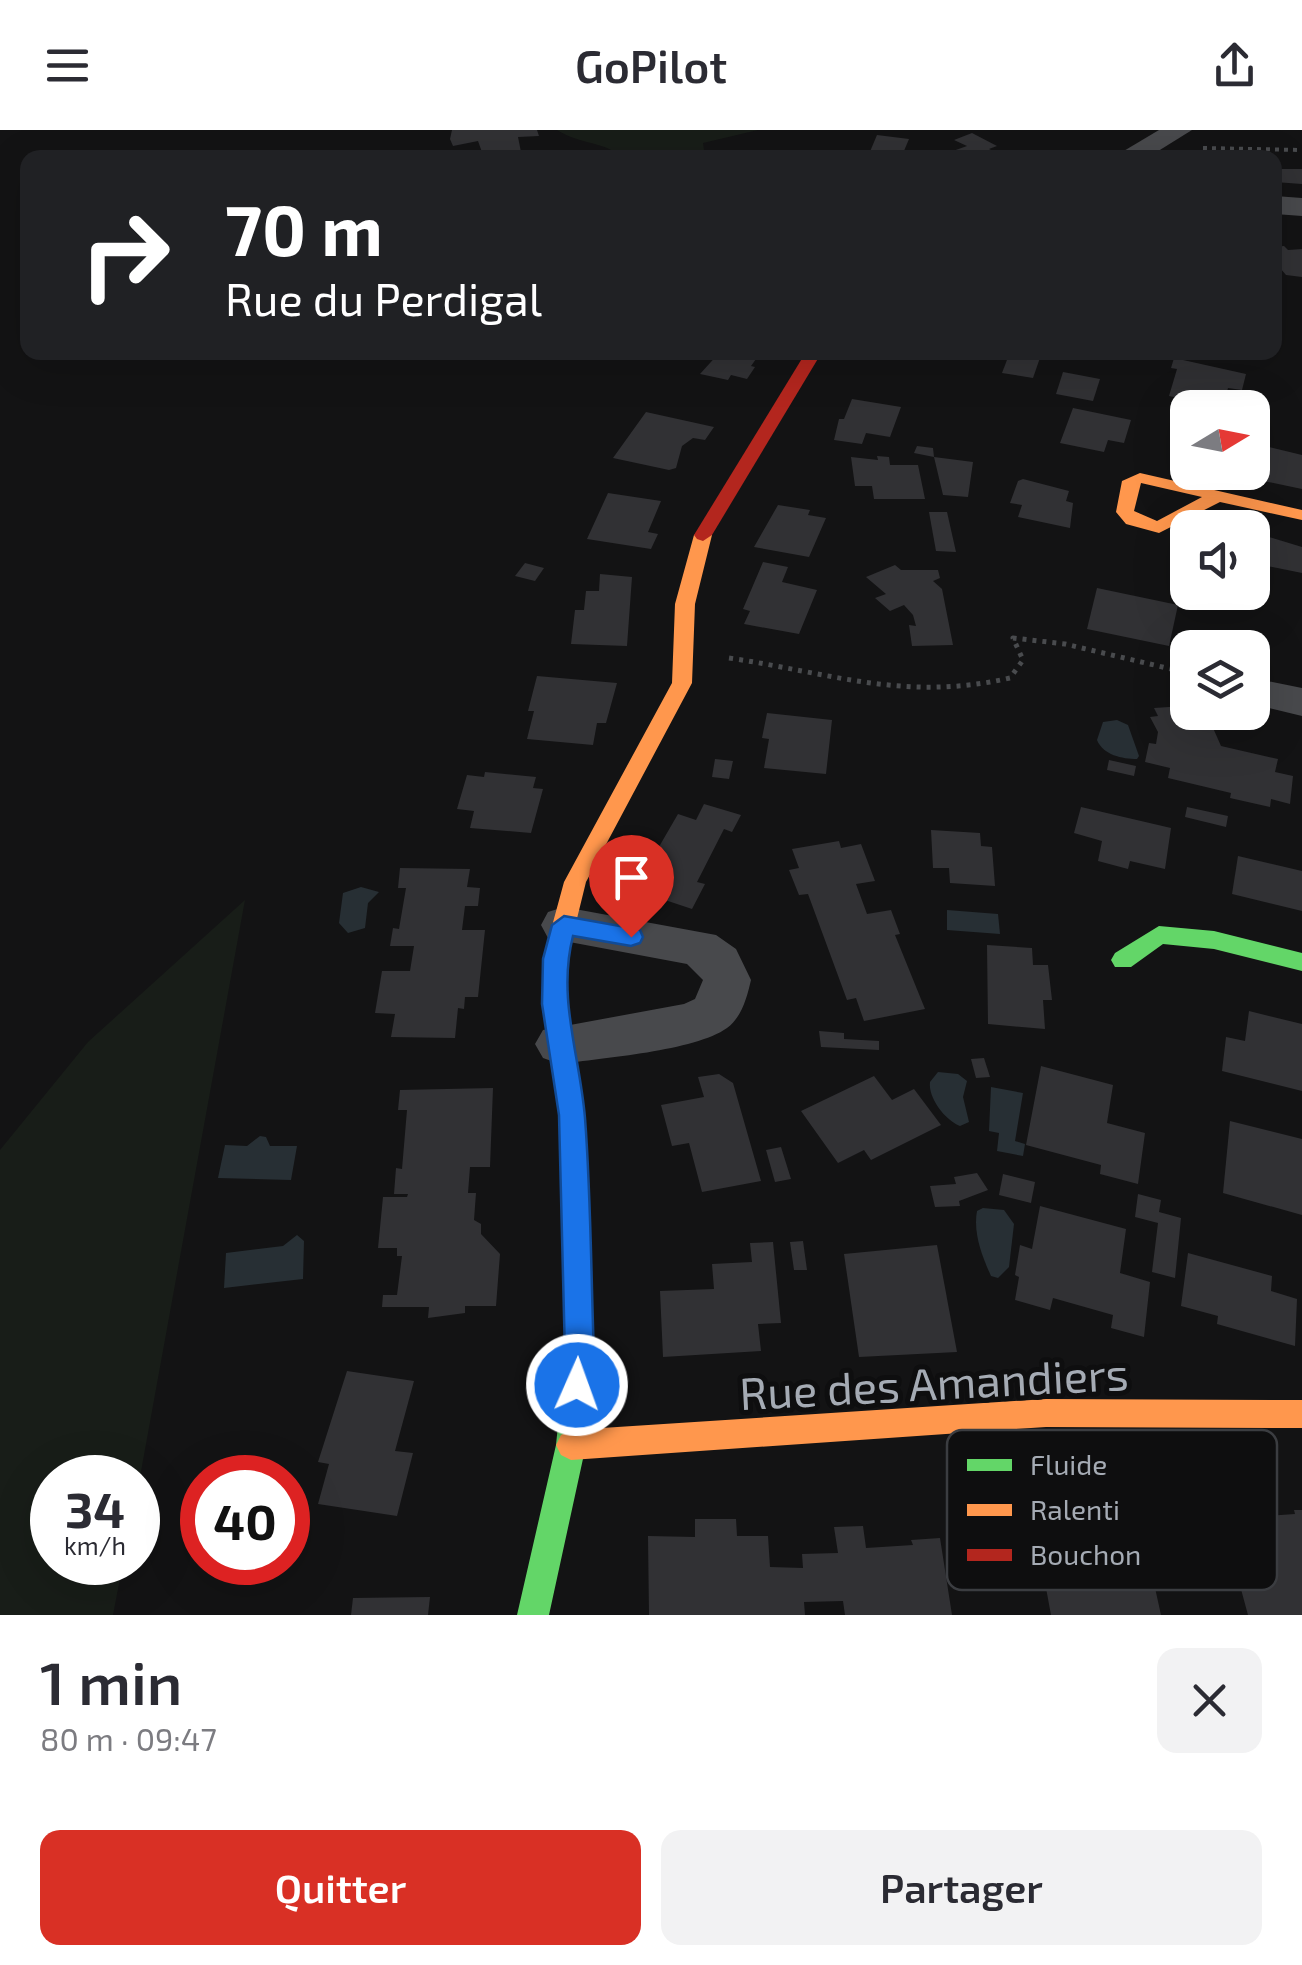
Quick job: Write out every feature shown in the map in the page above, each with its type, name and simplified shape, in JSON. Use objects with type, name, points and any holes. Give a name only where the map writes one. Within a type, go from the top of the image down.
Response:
[{"type":"street","points":[[1141,150],[1179,130]]},
{"type":"street","points":[[533,1615],[572,1445],[580,1356],[572,1115],[554,1004],[555,959],[575,882],[682,683],[685,604],[695,554],[710,518],[809,360]]},
{"type":"street","points":[[1216,497],[1302,515]]},
{"type":"street","points":[[1270,695],[1302,702]]},
{"type":"street","points":[[560,1044],[691,1022],[712,1013],[723,998],[727,980],[719,962],[699,948],[564,925]]},
{"type":"street","points":[[1123,960],[1159,936],[1214,940],[1302,962]]},
{"type":"street","name":"Rue des Amandiers","points":[[572,1445],[1046,1413],[1302,1414]]},
{"type":"path","points":[[1151,145],[1302,150]]},
{"type":"path","points":[[683,652],[745,660],[848,684],[936,693],[1010,678],[1023,660],[1013,638],[1065,644],[1170,669]]},
{"type":"shaded area","points":[[557,130],[758,130],[703,143],[704,150],[610,150]]},
{"type":"shaded area","points":[[1117,720],[1128,725],[1137,759],[1114,755],[1097,740],[1103,722]]},
{"type":"shaded area","points":[[361,887],[379,892],[368,903],[365,928],[348,933],[339,923],[343,893]]},
{"type":"shaded area","points":[[245,900],[144,1455],[30,1455],[30,1585],[119,1585],[113,1615],[0,1615],[0,1150],[88,1042]]},
{"type":"shaded area","points":[[947,910],[998,914],[1000,934],[947,930]]},
{"type":"shaded area","points":[[938,1072],[958,1074],[967,1081],[963,1097],[969,1122],[960,1126],[943,1114],[930,1088]]},
{"type":"shaded area","points":[[991,1087],[1023,1093],[1015,1141],[1025,1144],[1023,1156],[997,1151],[999,1133],[989,1131]]},
{"type":"shaded area","points":[[260,1136],[266,1137],[270,1146],[297,1146],[291,1180],[218,1178],[225,1145],[247,1146]]},
{"type":"shaded area","points":[[1004,1210],[1014,1224],[1009,1267],[998,1278],[991,1276],[977,1236],[977,1211]]},
{"type":"shaded area","points":[[297,1235],[304,1241],[303,1279],[224,1288],[226,1253],[283,1246]]},
{"type":"building","points":[[452,130],[537,130],[539,136],[518,137],[521,150],[481,150],[478,141],[453,146]]},
{"type":"building","points":[[972,133],[997,146],[991,150],[956,150],[967,146],[954,140]]},
{"type":"building","points":[[877,135],[909,139],[904,150],[871,150]]},
{"type":"building","points":[[1282,169],[1302,169],[1302,184],[1282,183]]},
{"type":"building","points":[[1282,246],[1302,249],[1302,277],[1286,275],[1282,270]]},
{"type":"building","points":[[713,360],[755,360],[747,379],[731,375],[728,380],[700,374]]},
{"type":"building","points":[[1007,360],[1039,360],[1033,378],[1002,373]]},
{"type":"building","points":[[1173,360],[1246,374],[1242,390],[1171,390],[1177,369],[1171,368]]},
{"type":"building","points":[[1063,372],[1100,379],[1093,401],[1056,394]]},
{"type":"building","points":[[852,399],[901,407],[890,437],[866,433],[862,444],[834,440],[839,419],[844,419]]},
{"type":"building","points":[[1073,408],[1131,420],[1124,443],[1108,440],[1104,452],[1060,443]]},
{"type":"building","points":[[646,412],[714,427],[705,440],[693,438],[682,446],[676,468],[669,470],[613,458]]},
{"type":"building","points":[[917,446],[933,448],[934,457],[914,453]]},
{"type":"building","points":[[1270,447],[1302,455],[1302,489],[1270,482]]},
{"type":"building","points":[[877,456],[889,457],[890,465],[918,465],[925,499],[874,499],[872,486],[855,486],[851,457],[878,460]]},
{"type":"building","points":[[934,457],[973,462],[968,497],[943,495]]},
{"type":"building","points":[[1018,481],[1069,491],[1066,501],[1073,503],[1070,528],[1018,517],[1022,505],[1010,503]]},
{"type":"building","points":[[608,493],[661,501],[648,532],[658,534],[651,549],[587,539]]},
{"type":"building","points":[[778,505],[810,510],[808,515],[826,518],[809,557],[754,547]]},
{"type":"building","points":[[929,512],[947,512],[956,552],[936,551]]},
{"type":"building","points":[[1270,537],[1302,547],[1302,573],[1270,567]]},
{"type":"building","points":[[763,562],[788,567],[782,582],[817,590],[799,634],[744,624],[750,611],[743,609]]},
{"type":"building","points":[[525,563],[544,568],[535,581],[515,576]]},
{"type":"building","points":[[895,565],[901,570],[938,570],[940,578],[933,581],[942,589],[953,645],[912,646],[909,625],[916,626],[913,615],[904,605],[890,611],[875,598],[886,594],[866,577]]},
{"type":"building","points":[[600,574],[632,577],[627,646],[571,644],[575,610],[584,610],[586,591],[599,591]]},
{"type":"building","points":[[1097,588],[1170,603],[1170,610],[1177,610],[1169,646],[1087,629]]},
{"type":"building","points":[[537,676],[617,683],[606,723],[597,723],[593,745],[527,739],[534,711],[528,711]]},
{"type":"building","points":[[1170,707],[1170,730],[1214,730],[1221,746],[1278,759],[1275,772],[1293,776],[1290,804],[1271,799],[1270,807],[1230,798],[1231,793],[1168,778],[1170,768],[1145,762],[1149,743],[1156,744],[1158,732],[1150,717],[1158,716],[1154,708]]},
{"type":"building","points":[[767,713],[832,720],[826,774],[764,768],[769,739],[762,738]]},
{"type":"building","points":[[715,759],[733,761],[729,779],[712,777]]},
{"type":"building","points":[[1109,760],[1136,766],[1134,776],[1107,770]]},
{"type":"building","points":[[485,772],[536,777],[533,788],[543,789],[531,833],[470,828],[474,811],[457,809],[467,775],[484,777]]},
{"type":"building","points":[[704,804],[741,815],[732,832],[724,829],[697,882],[705,884],[692,909],[644,893],[648,886],[638,883],[678,814],[696,820]]},
{"type":"building","points":[[1081,807],[1171,828],[1165,869],[1130,861],[1128,869],[1098,861],[1102,841],[1074,833]]},
{"type":"building","points":[[1187,807],[1228,816],[1226,827],[1185,817]]},
{"type":"building","points":[[931,830],[980,833],[981,846],[992,847],[995,886],[950,883],[949,868],[933,868]]},
{"type":"building","points":[[839,841],[841,848],[861,844],[875,881],[856,884],[867,914],[891,910],[900,934],[895,935],[925,1009],[864,1021],[856,998],[847,1000],[808,894],[799,895],[789,870],[799,868],[792,849]]},
{"type":"building","points":[[1238,856],[1302,871],[1302,911],[1232,894]]},
{"type":"building","points":[[400,868],[470,869],[467,887],[480,888],[478,906],[465,906],[462,930],[485,930],[478,997],[465,997],[464,1009],[458,1008],[455,1038],[391,1037],[395,1014],[375,1013],[382,971],[410,971],[414,946],[390,946],[393,928],[399,929],[406,888],[398,888]]},
{"type":"building","points":[[987,945],[1032,948],[1033,965],[1048,965],[1052,1000],[1043,1000],[1045,1029],[988,1024]]},
{"type":"building","points":[[1249,1011],[1302,1024],[1302,1091],[1222,1071],[1226,1037],[1245,1041]]},
{"type":"building","points":[[819,1031],[844,1033],[844,1039],[879,1041],[879,1050],[821,1047]]},
{"type":"building","points":[[984,1058],[990,1077],[976,1078],[971,1059]]},
{"type":"building","points":[[1041,1066],[1113,1085],[1107,1123],[1145,1133],[1138,1184],[1100,1174],[1101,1165],[1026,1145]]},
{"type":"building","points":[[719,1074],[733,1083],[761,1181],[702,1192],[689,1143],[672,1146],[661,1105],[704,1097],[698,1077]]},
{"type":"building","points":[[874,1076],[892,1100],[914,1089],[941,1125],[871,1160],[864,1150],[838,1163],[801,1111]]},
{"type":"building","points":[[493,1088],[490,1167],[470,1167],[468,1193],[476,1193],[474,1220],[481,1224],[481,1234],[500,1254],[496,1306],[465,1306],[465,1313],[428,1318],[429,1307],[382,1307],[383,1295],[397,1295],[402,1256],[397,1256],[397,1248],[378,1248],[383,1197],[408,1194],[394,1194],[396,1168],[402,1169],[407,1110],[398,1110],[400,1090]]},
{"type":"building","points":[[1230,1121],[1302,1139],[1302,1215],[1223,1193]]},
{"type":"building","points":[[781,1147],[791,1179],[775,1182],[766,1150]]},
{"type":"building","points":[[977,1173],[988,1190],[959,1201],[960,1206],[935,1207],[930,1186],[956,1184],[954,1177]]},
{"type":"building","points":[[1003,1174],[1035,1182],[1031,1203],[999,1195]]},
{"type":"building","points":[[1138,1194],[1161,1200],[1159,1212],[1181,1218],[1175,1278],[1152,1272],[1158,1223],[1135,1217]]},
{"type":"building","points":[[1040,1206],[1126,1229],[1120,1273],[1150,1282],[1144,1337],[1111,1328],[1113,1315],[1053,1298],[1050,1310],[1015,1300],[1020,1245],[1032,1249]]},
{"type":"building","points":[[803,1241],[807,1270],[794,1270],[790,1242]]},
{"type":"building","points":[[773,1242],[781,1323],[758,1324],[761,1351],[663,1357],[660,1291],[714,1289],[712,1264],[752,1262],[750,1243]]},
{"type":"building","points":[[937,1245],[957,1352],[859,1357],[844,1254]]},
{"type":"building","points":[[1188,1253],[1272,1276],[1271,1291],[1297,1299],[1295,1346],[1217,1324],[1218,1316],[1181,1306]]},
{"type":"building","points":[[347,1371],[414,1381],[395,1451],[413,1453],[397,1516],[318,1504],[329,1464],[318,1462]]},
{"type":"building","points":[[1294,1510],[1302,1510],[1302,1615],[1248,1615],[1241,1590],[1277,1590],[1277,1515],[1295,1514]]},
{"type":"building","points":[[695,1519],[736,1519],[737,1536],[768,1536],[770,1567],[803,1568],[802,1554],[838,1553],[834,1527],[863,1526],[866,1548],[913,1545],[911,1540],[940,1538],[952,1615],[845,1615],[843,1601],[804,1602],[805,1615],[649,1615],[648,1536],[695,1537]]},
{"type":"building","points":[[1046,1590],[1155,1590],[1161,1615],[1051,1615]]},
{"type":"building","points":[[430,1597],[428,1615],[351,1615],[353,1598]]},
{"type":"traffic: fast","points":[[1123,960],[1159,935],[1214,940],[1302,962]]},
{"type":"traffic: fast","points":[[533,1615],[571,1445],[579,1356],[572,1115],[560,1038]]},
{"type":"traffic: slow","points":[[1216,497],[1159,527],[1132,520],[1125,512],[1131,481],[1140,478],[1302,515]]},
{"type":"traffic: slow","points":[[560,1038],[554,1003],[555,959],[575,882],[682,683],[685,604],[703,535]]},
{"type":"traffic: slow","points":[[571,1445],[1046,1413],[1302,1414]]},
{"type":"traffic: jam","points":[[703,535],[809,360]]},
{"type":"route","points":[[577,1385],[580,1356],[572,1115],[554,1004],[555,959],[564,925],[631,937]]}]
